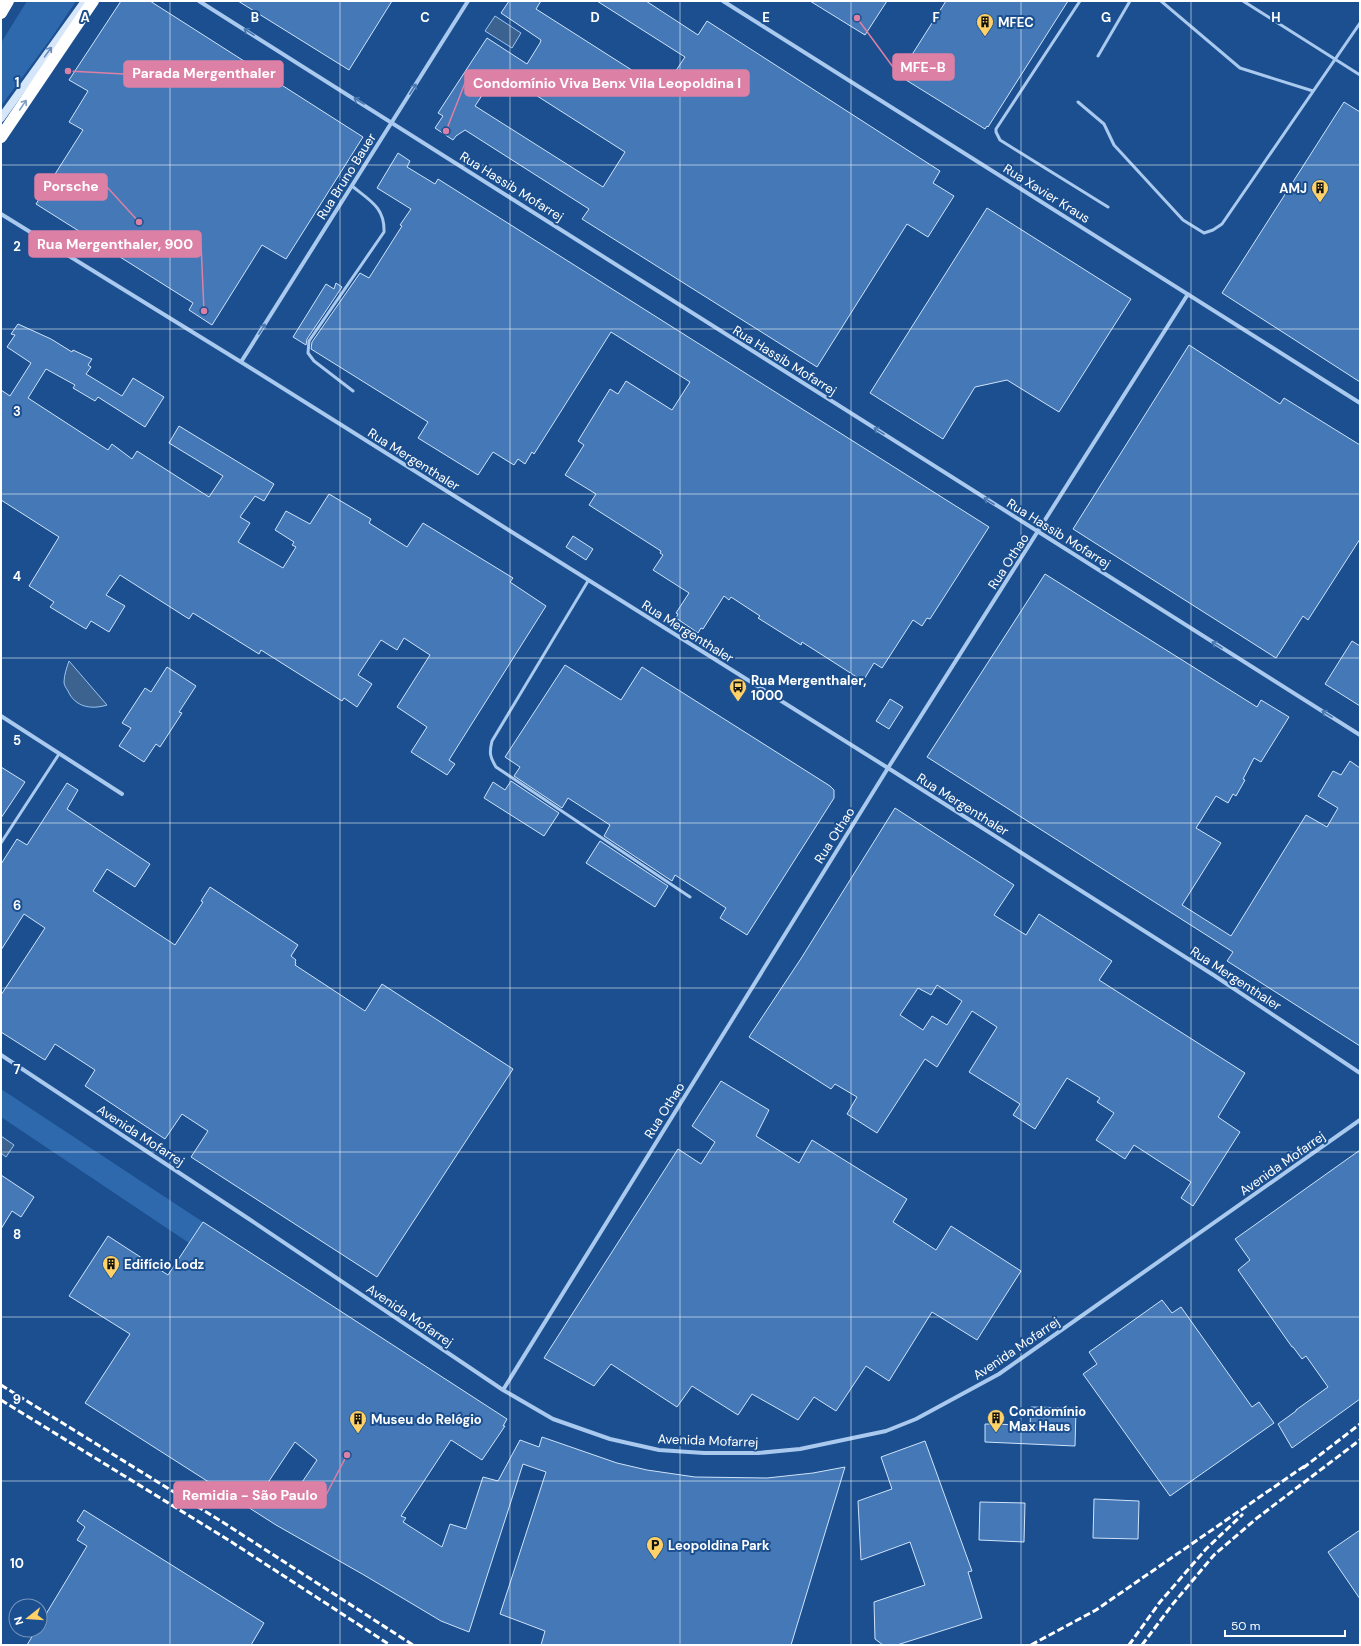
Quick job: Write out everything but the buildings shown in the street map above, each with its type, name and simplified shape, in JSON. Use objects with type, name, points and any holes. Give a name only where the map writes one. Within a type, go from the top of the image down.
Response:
[{"type":"highway","points":[[1,13],[8,1]]},
{"type":"highway","points":[[1,138],[93,1]]},
{"type":"street","points":[[1,118],[85,1]]},
{"type":"street","name":"Rua Hassib Mofarrej","points":[[200,1],[1360,735]]},
{"type":"street","name":"Rua Bruno Bauer","points":[[241,362],[468,1]]},
{"type":"street","name":"Rua Xavier Kraus","points":[[723,1],[1360,403]]},
{"type":"street","name":"Rua Mergenthaler","points":[[1,214],[241,362],[888,768],[1215,976],[1360,1073]]},
{"type":"street","name":"Rua Othao","points":[[503,1390],[888,768],[1188,294]]},
{"type":"street","points":[[1,716],[122,794]]},
{"type":"street","name":"Avenida Mofarrej","points":[[1,1055],[250,1218],[503,1390],[553,1419],[610,1439],[659,1450],[704,1453],[758,1453],[800,1449],[886,1431],[916,1419],[999,1374],[1360,1120]]},
{"type":"lane","points":[[1080,1],[996,129],[996,132],[1000,140],[1108,207]]},
{"type":"lane","points":[[1098,56],[1130,1]]},
{"type":"lane","points":[[1161,1],[1240,68],[1313,91]]},
{"type":"lane","points":[[1243,1],[1360,75]]},
{"type":"lane","points":[[1078,102],[1104,124],[1114,145],[1183,220],[1204,233],[1213,230],[1222,224],[1360,24]]},
{"type":"lane","points":[[352,186],[378,207],[382,215],[384,232],[309,341],[308,353],[314,360],[353,391]]},
{"type":"lane","points":[[588,581],[492,742],[489,751],[496,767],[690,897]]},
{"type":"lane","points":[[1,843],[59,754]]},
{"type":"shaded area","points":[[27,1],[76,1],[52,37],[1,106],[1,43]]},
{"type":"shaded area","points":[[495,16],[521,33],[512,48],[485,31]]},
{"type":"shaded area","points":[[69,661],[107,705],[89,707],[75,701],[64,682]]},
{"type":"shaded area","points":[[1,1089],[203,1222],[189,1243],[1,1117]]},
{"type":"shaded area","points":[[1,1136],[14,1145],[6,1157],[1,1153]]},
{"type":"railway","points":[[1,1385],[224,1523],[413,1645]]},
{"type":"railway","points":[[1,1400],[230,1541],[390,1645]]},
{"type":"railway","points":[[1303,1468],[1360,1424]]},
{"type":"railway","points":[[1142,1645],[1172,1605],[1214,1555],[1257,1518],[1360,1440]]},
{"type":"railway","points":[[1031,1645],[1096,1610],[1306,1465]]},
{"type":"railway","points":[[1129,1645],[1160,1602],[1206,1549],[1243,1514]]},
{"type":"place","name":"MFE-B","points":[[857,18]]},
{"type":"place","name":"MFEC","points":[[985,37]]},
{"type":"place","name":"Parada Mergenthaler","points":[[68,71]]},
{"type":"place","name":"Condomínio Viva Benx Vila Leopoldina I","points":[[446,131]]},
{"type":"place","name":"AMJ","points":[[1320,203]]},
{"type":"place","name":"Porsche","points":[[139,222]]},
{"type":"place","name":"Rua Mergenthaler, 900","points":[[204,311]]},
{"type":"place","name":"Rua Mergenthaler, 1000","points":[[738,702]]},
{"type":"place","name":"Edifício Lodz","points":[[111,1279]]},
{"type":"place","name":"Condomínio Max Haus","points":[[996,1433]]},
{"type":"place","name":"Museu do Relógio","points":[[358,1434]]},
{"type":"place","name":"Remidia - São Paulo","points":[[347,1455]]},
{"type":"place","name":"Leopoldina Park","points":[[655,1560]]}]
